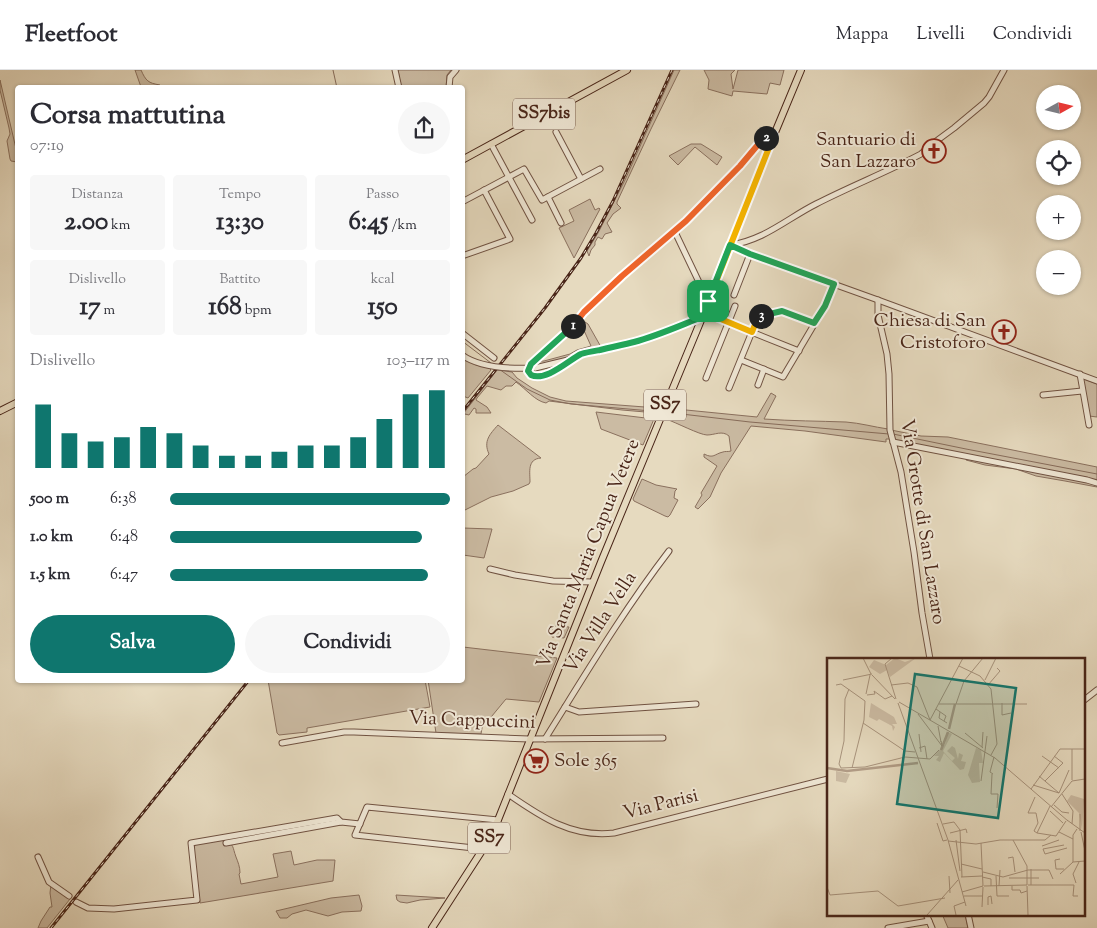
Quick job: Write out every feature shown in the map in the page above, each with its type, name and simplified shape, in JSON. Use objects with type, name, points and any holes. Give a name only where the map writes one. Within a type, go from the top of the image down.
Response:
[{"type":"main road","name":"SS7bis","points":[[465,158],[627,70]]},
{"type":"main road","name":"Via Santa Maria Capua Vetere","points":[[432,928],[483,849],[498,820],[801,70]]},
{"type":"main road","points":[[0,411],[15,404]]},
{"type":"street","points":[[395,70],[398,85]]},
{"type":"street","points":[[449,85],[450,77],[456,70]]},
{"type":"street","points":[[730,245],[762,235],[817,203],[921,154],[989,98],[1004,70]]},
{"type":"street","points":[[556,132],[581,179]]},
{"type":"street","points":[[570,359],[567,363],[547,374],[533,377],[528,371],[531,364],[622,276],[675,232],[740,166],[762,140],[774,135]]},
{"type":"street","points":[[491,144],[532,220]]},
{"type":"street","points":[[465,200],[524,169],[542,200],[600,169]]},
{"type":"street","points":[[465,255],[510,239],[484,190]]},
{"type":"street","points":[[548,197],[561,223]]},
{"type":"street","points":[[675,232],[708,301]]},
{"type":"street","points":[[730,245],[750,254],[1097,380]]},
{"type":"street","points":[[734,295],[750,254]]},
{"type":"street","points":[[740,360],[783,377],[825,306],[834,284]]},
{"type":"street","name":"Via Grotte di San Lazzaro","points":[[878,300],[878,315],[890,374],[890,430],[901,472],[930,658]]},
{"type":"street","points":[[706,378],[735,306]]},
{"type":"street","points":[[729,388],[758,317],[782,311],[814,323]]},
{"type":"street","points":[[465,357],[485,365],[535,368],[661,334],[703,315],[728,322],[800,351]]},
{"type":"street","points":[[465,335],[494,358]]},
{"type":"street","points":[[758,386],[764,369]]},
{"type":"street","points":[[1080,374],[1089,425]]},
{"type":"street","points":[[1043,395],[1082,391]]},
{"type":"street","points":[[892,440],[1097,483]]},
{"type":"street","name":"Via Villa Vella","points":[[544,739],[608,638],[669,551]]},
{"type":"street","points":[[490,569],[552,581],[593,582]]},
{"type":"street","points":[[1084,699],[1097,690]]},
{"type":"street","points":[[565,707],[579,712],[696,704]]},
{"type":"street","name":"Via Cappuccini","points":[[282,742],[344,732],[530,739],[663,738]]},
{"type":"street","name":"Via Parisi","points":[[508,794],[524,806],[557,825],[574,831],[604,834],[827,779]]},
{"type":"street","points":[[483,849],[355,835],[367,807],[498,820]]},
{"type":"street","points":[[76,902],[88,908],[114,909],[196,900],[191,843],[337,818],[341,822]]},
{"type":"street","points":[[226,843],[341,822],[360,824]]},
{"type":"street","points":[[38,857],[50,882],[69,896]]},
{"type":"street","points":[[927,916],[932,928]]},
{"type":"street","points":[[892,928],[929,921]]},
{"type":"shaded area","points":[[135,70],[141,70],[148,81],[160,85],[140,85]]},
{"type":"shaded area","points":[[398,70],[451,70],[447,75],[446,85],[401,85]]},
{"type":"shaded area","points":[[674,70],[680,70],[617,202],[621,208],[613,214],[607,223],[612,232],[605,234],[602,239],[598,237],[589,256],[587,251],[625,180]]},
{"type":"shaded area","points":[[704,70],[735,70],[731,74],[733,89],[738,70],[784,70],[780,85],[770,83],[767,94],[733,91],[732,96],[708,89],[709,80]]},
{"type":"shaded area","points":[[0,80],[15,144],[15,162],[10,159],[7,141],[10,134],[0,90]]},
{"type":"shaded area","points":[[691,144],[701,144],[722,157],[717,165],[695,147],[678,165],[669,156]]},
{"type":"shaded area","points":[[590,199],[595,210],[600,209],[574,258],[559,228],[574,221],[569,210]]},
{"type":"shaded area","points":[[585,322],[601,347],[543,365],[534,367],[532,365],[558,340],[559,344],[540,361],[570,354],[591,346],[582,326]]},
{"type":"shaded area","points":[[465,358],[476,365],[491,370],[468,398],[465,397]]},
{"type":"shaded area","points":[[497,370],[512,372],[517,378],[532,388],[550,397],[566,401],[658,408],[657,413],[549,401],[546,403],[534,397],[516,382],[512,386],[506,386],[501,390],[487,386],[477,398],[476,400],[487,407],[491,413],[476,413],[474,408],[469,415],[465,414],[465,411]]},
{"type":"shaded area","points":[[1084,379],[1097,384],[1097,417],[1089,416]]},
{"type":"shaded area","points":[[771,393],[776,396],[764,419],[856,423],[888,429],[890,439],[886,439],[886,442],[751,426],[721,473],[710,497],[698,509],[695,507],[702,495],[701,493],[717,466],[704,457],[704,454],[712,456],[731,451],[729,436],[721,433],[704,434],[666,419],[674,399],[676,400],[676,409],[757,417]]},
{"type":"shaded area","points":[[596,412],[654,419],[643,445],[601,429]]},
{"type":"shaded area","points":[[498,425],[541,458],[531,463],[529,484],[491,497],[465,510],[465,475],[476,468],[489,454],[487,441]]},
{"type":"shaded area","points":[[891,430],[921,436],[948,437],[1097,467],[1097,487],[1036,476],[1016,469],[985,465],[966,460],[967,456],[895,441]]},
{"type":"shaded area","points":[[642,479],[656,485],[677,489],[674,498],[678,500],[668,517],[634,501],[633,499]]},
{"type":"shaded area","points":[[465,528],[492,529],[484,558],[465,555]]},
{"type":"shaded area","points":[[553,626],[569,627],[564,638],[552,637]]},
{"type":"shaded area","points":[[465,647],[557,658],[539,702],[506,699],[482,728],[481,734],[436,733],[428,683],[465,683]]},
{"type":"shaded area","points":[[269,683],[426,683],[430,707],[307,728],[307,732],[279,735],[277,733]]},
{"type":"shaded area","points":[[224,839],[232,845],[239,867],[241,884],[278,877],[273,854],[291,851],[294,865],[317,860],[335,860],[333,881],[200,903],[193,849],[196,844]]},
{"type":"shaded area","points":[[51,884],[70,899],[47,928],[38,928],[50,907],[52,907]]},
{"type":"shaded area","points":[[359,895],[362,906],[361,911],[342,912],[328,916],[306,910],[292,914],[287,918],[280,918],[276,911],[331,898]]},
{"type":"shaded area","points":[[396,895],[445,898],[407,903],[397,900]]},
{"type":"shaded area","points":[[943,916],[965,916],[968,928],[948,928]]},
{"type":"waterway","points":[[333,70],[336,85]]},
{"type":"waterway","points":[[465,343],[491,363]]},
{"type":"waterway","points":[[499,369],[527,389],[550,400],[571,404],[651,411]]},
{"type":"waterway","points":[[673,413],[750,422],[889,434]]},
{"type":"waterway","points":[[893,434],[1097,474]]},
{"type":"railway","points":[[465,408],[545,308],[581,258],[613,201],[672,70]]},
{"type":"railway","points":[[51,928],[247,683]]},
{"type":"place","name":"Santuario di San Lazzaro","points":[[934,151]]},
{"type":"place","name":"Chiesa di San Cristoforo","points":[[1004,332]]},
{"type":"place","name":"Sole 365","points":[[536,761]]},
{"type":"route","points":[[708,301],[702,317],[661,334],[581,354],[570,359],[569,362],[552,372],[536,377],[533,377],[528,371],[529,366],[569,330],[584,312],[622,276],[675,232],[740,166],[762,140],[774,135],[730,245],[717,279],[704,312],[752,332],[758,317],[782,311],[814,323],[825,306],[834,284],[730,245],[708,301]]}]
